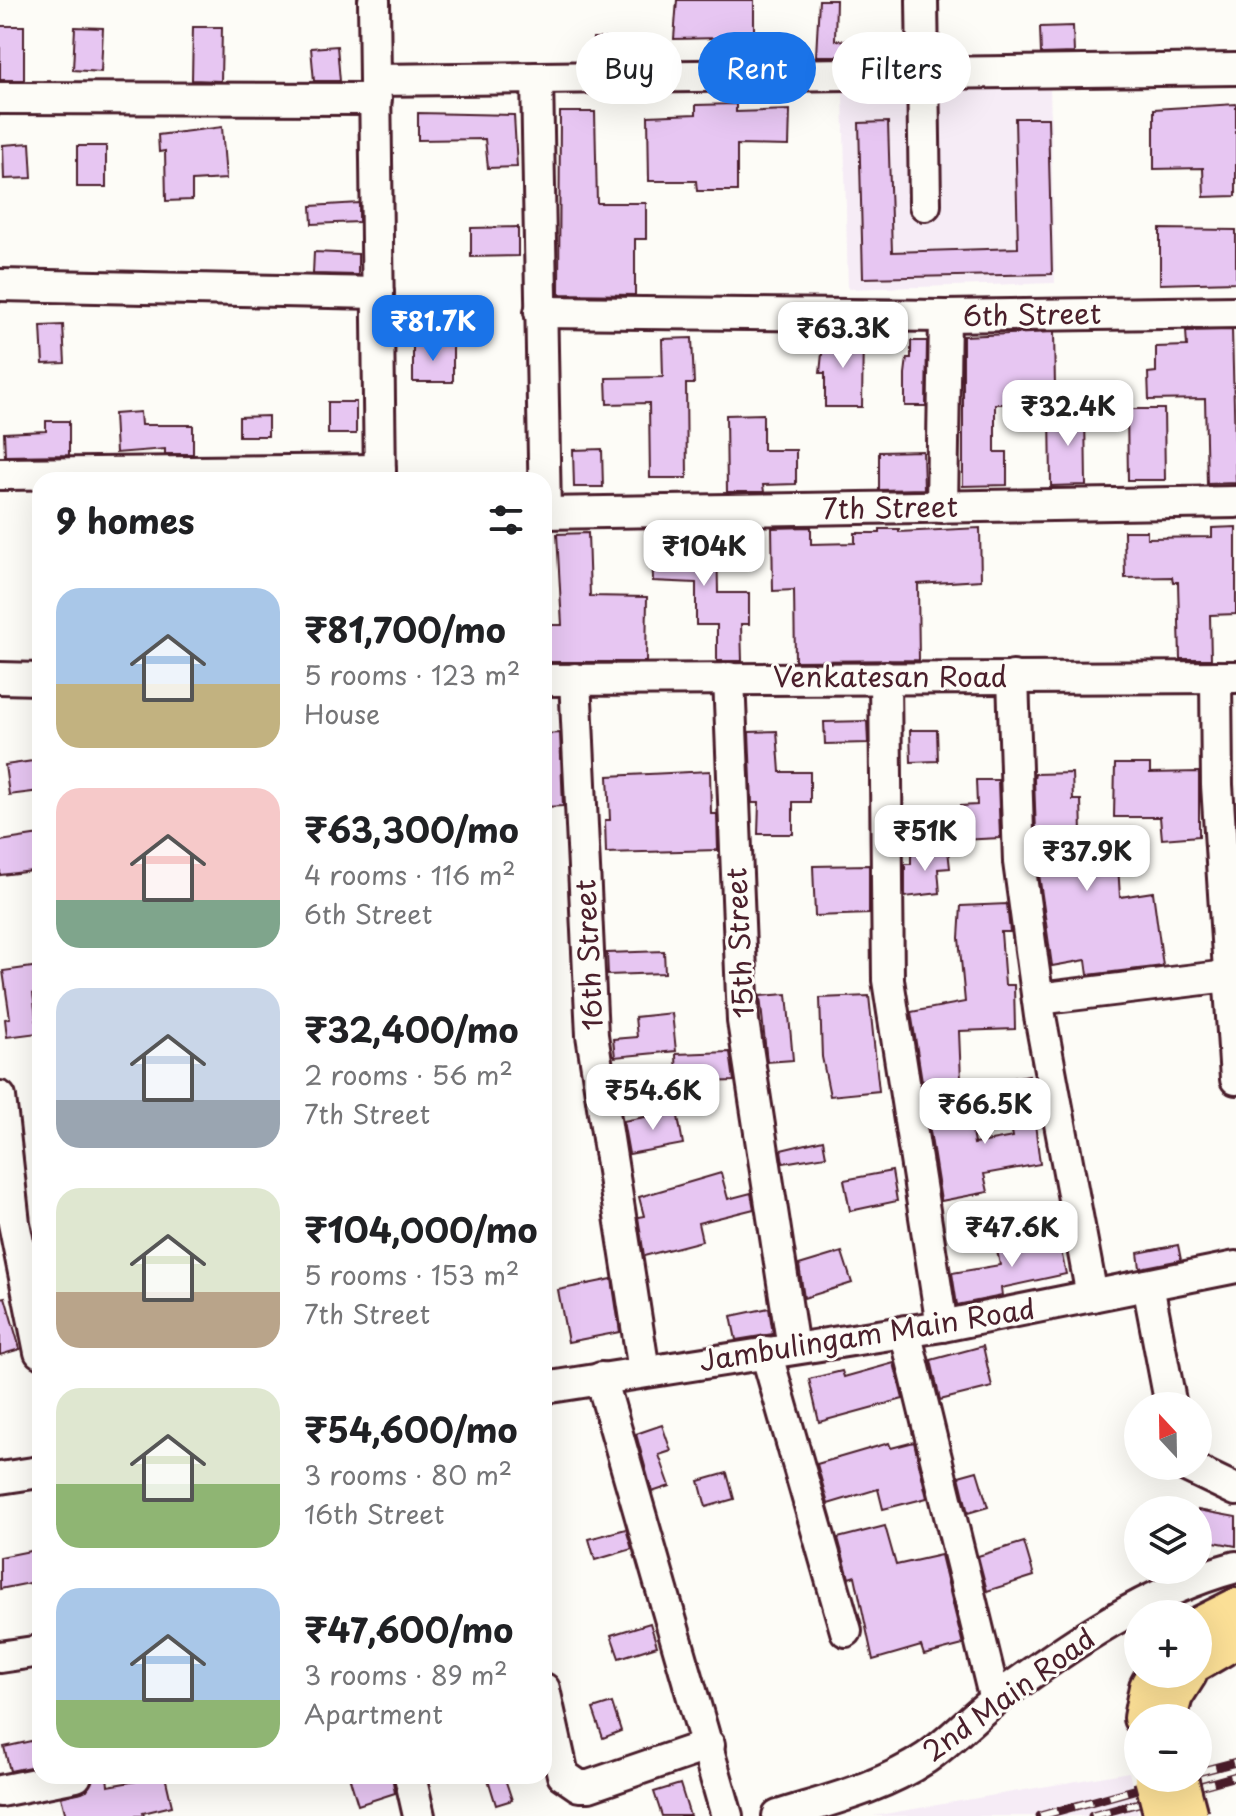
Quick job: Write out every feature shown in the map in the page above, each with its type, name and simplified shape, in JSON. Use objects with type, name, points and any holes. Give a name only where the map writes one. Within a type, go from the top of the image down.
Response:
[{"type":"main road","points":[[1212,1619],[1236,1607]]},
{"type":"main road","points":[[1212,1654],[1236,1640]]},
{"type":"main road","points":[[1165,1704],[1179,1688]]},
{"type":"main road","points":[[1157,1792],[1163,1816]]},
{"type":"main road","points":[[1183,1792],[1189,1816]]},
{"type":"street","points":[[374,0],[380,472]]},
{"type":"street","points":[[922,0],[922,32]]},
{"type":"street","points":[[971,72],[1236,69]]},
{"type":"street","points":[[0,98],[375,90],[537,78],[832,74]]},
{"type":"street","points":[[537,78],[544,472]]},
{"type":"street","points":[[922,104],[925,205]]},
{"type":"street","points":[[0,285],[378,293]]},
{"type":"street","name":"6th Street","points":[[540,312],[945,316],[1236,312]]},
{"type":"street","points":[[942,507],[945,316]]},
{"type":"street","points":[[0,474],[32,474]]},
{"type":"street","name":"7th Street","points":[[552,513],[1236,502]]},
{"type":"street","points":[[885,677],[888,980],[942,1326]]},
{"type":"street","points":[[1013,677],[1019,862],[1038,999],[1092,1296]]},
{"type":"street","points":[[1226,677],[1228,976],[1236,1079]]},
{"type":"street","name":"Venkatesan Road","points":[[552,680],[1226,677]]},
{"type":"street","points":[[0,678],[32,679]]},
{"type":"street","name":"15th Street","points":[[729,678],[743,1021],[779,1350],[846,1631]]},
{"type":"street","name":"16th Street","points":[[575,679],[592,1035],[644,1371]]},
{"type":"street","points":[[1038,999],[1228,976]]},
{"type":"street","points":[[0,1097],[14,1223],[32,1312]]},
{"type":"street","name":"Jambulingam Main Road","points":[[552,1387],[942,1326],[1236,1267]]},
{"type":"street","points":[[1148,1285],[1168,1392]]},
{"type":"street","points":[[905,1331],[995,1700]]},
{"type":"street","points":[[601,1378],[727,1816]]},
{"type":"street","points":[[0,1478],[32,1473]]},
{"type":"street","points":[[1212,1478],[1236,1490]]},
{"type":"street","name":"2nd Main Road","points":[[778,1816],[878,1784],[927,1758],[995,1700],[1120,1614],[1212,1573],[1236,1567]]},
{"type":"street","points":[[0,1657],[32,1652]]},
{"type":"street","points":[[552,1725],[563,1775],[579,1786],[589,1786],[709,1745]]},
{"type":"street","points":[[0,1791],[35,1784]]},
{"type":"street","points":[[412,1784],[419,1816]]},
{"type":"shaded area","points":[[1050,86],[1055,283],[848,289],[843,104],[971,104],[971,88]]},
{"type":"shaded area","points":[[1124,1773],[1124,1792],[1134,1792],[1139,1816],[873,1816]]},
{"type":"building","points":[[677,0],[754,0],[754,32],[698,32],[698,38],[682,39],[682,32],[675,32]]},
{"type":"building","points":[[819,0],[836,0],[832,56],[816,56]]},
{"type":"building","points":[[0,26],[24,26],[24,80],[0,80]]},
{"type":"building","points":[[1073,26],[1074,53],[1041,54],[1040,27]]},
{"type":"building","points":[[75,27],[103,28],[101,72],[73,70]]},
{"type":"building","points":[[193,27],[222,27],[221,81],[192,80]]},
{"type":"building","points":[[337,46],[340,81],[314,81],[311,48]]},
{"type":"building","points":[[736,104],[736,112],[790,110],[789,146],[737,145],[737,191],[697,191],[696,181],[649,181],[648,116],[696,114],[696,105]]},
{"type":"building","points":[[1236,104],[1236,196],[1204,197],[1203,168],[1154,169],[1154,109]]},
{"type":"building","points":[[560,112],[595,112],[597,203],[646,203],[646,239],[635,239],[635,295],[559,294]]},
{"type":"building","points":[[418,113],[514,115],[517,167],[488,168],[485,139],[418,140]]},
{"type":"building","points":[[1015,118],[1048,118],[1052,274],[863,278],[859,123],[888,122],[892,252],[1018,248]]},
{"type":"building","points":[[222,127],[226,179],[192,181],[192,200],[166,201],[165,151],[159,152],[158,135]]},
{"type":"building","points":[[30,143],[32,178],[4,179],[3,145]]},
{"type":"building","points":[[77,146],[106,146],[106,187],[77,187]]},
{"type":"building","points":[[359,203],[359,222],[312,224],[311,206]]},
{"type":"building","points":[[518,227],[518,256],[471,257],[471,228]]},
{"type":"building","points":[[1160,229],[1236,230],[1236,282],[1160,284]]},
{"type":"building","points":[[314,252],[358,254],[358,275],[313,274]]},
{"type":"building","points":[[63,325],[65,363],[43,364],[41,326]]},
{"type":"building","points":[[1232,330],[1236,483],[1207,484],[1205,399],[1149,400],[1148,373],[1156,372],[1156,347],[1187,346],[1186,331]]},
{"type":"building","points":[[1054,332],[1055,387],[1011,387],[1012,404],[995,404],[995,452],[1007,452],[1007,485],[963,486],[963,336]]},
{"type":"building","points":[[863,333],[862,407],[825,407],[825,373],[820,373],[824,334]]},
{"type":"building","points":[[692,338],[694,384],[686,384],[687,478],[650,478],[649,403],[607,404],[606,378],[663,377],[662,339]]},
{"type":"building","points":[[911,341],[927,341],[926,406],[905,406],[905,374],[907,358],[911,358]]},
{"type":"building","points":[[413,343],[453,344],[453,382],[413,382]]},
{"type":"building","points":[[328,402],[356,402],[356,434],[328,434]]},
{"type":"building","points":[[1085,409],[1086,485],[1051,486],[1050,410]]},
{"type":"building","points":[[1127,409],[1164,409],[1165,480],[1128,480]]},
{"type":"building","points":[[140,412],[141,425],[193,425],[193,454],[165,454],[165,449],[116,453],[114,414]]},
{"type":"building","points":[[763,414],[763,450],[796,450],[796,484],[763,485],[764,492],[727,492],[726,415]]},
{"type":"building","points":[[268,416],[268,436],[239,436],[239,417]]},
{"type":"building","points":[[46,421],[69,421],[69,455],[5,456],[4,433],[46,431]]},
{"type":"building","points":[[602,449],[603,487],[574,487],[573,450]]},
{"type":"building","points":[[923,451],[924,489],[879,490],[879,452]]},
{"type":"building","points":[[811,527],[811,544],[855,543],[855,533],[880,533],[880,529],[899,529],[899,532],[980,528],[981,580],[918,584],[919,660],[795,661],[794,590],[773,591],[772,528]]},
{"type":"building","points":[[1236,527],[1236,614],[1210,615],[1211,659],[1180,659],[1178,582],[1173,582],[1172,577],[1125,578],[1124,531],[1147,531],[1147,538],[1212,537],[1212,528]]},
{"type":"building","points":[[588,533],[590,596],[647,597],[646,662],[552,662],[552,625],[562,625],[557,534]]},
{"type":"building","points":[[717,536],[718,593],[749,593],[749,624],[741,624],[742,661],[717,661],[717,625],[696,625],[696,583],[653,581],[652,539]]},
{"type":"building","points":[[867,721],[868,743],[825,744],[824,722]]},
{"type":"building","points":[[910,730],[937,730],[938,761],[911,762]]},
{"type":"building","points":[[777,731],[780,772],[810,772],[810,802],[793,802],[793,834],[758,834],[759,803],[752,803],[749,732]]},
{"type":"building","points":[[560,733],[563,806],[552,807],[552,734]]},
{"type":"building","points":[[32,761],[32,792],[9,795],[5,765]]},
{"type":"building","points":[[1115,764],[1150,764],[1150,773],[1199,772],[1199,836],[1162,839],[1160,817],[1114,817]]},
{"type":"building","points":[[710,771],[711,814],[717,814],[718,850],[606,853],[605,820],[610,820],[608,776]]},
{"type":"building","points":[[1072,773],[1073,800],[1081,800],[1083,866],[1118,864],[1120,897],[1153,892],[1163,966],[1088,975],[1086,960],[1052,966],[1037,860],[1034,779],[1035,774]]},
{"type":"building","points":[[976,780],[998,780],[1000,838],[961,840],[960,806],[977,805]]},
{"type":"building","points":[[32,836],[32,871],[0,875],[0,841]]},
{"type":"building","points":[[948,850],[950,868],[938,869],[940,893],[905,897],[905,864],[911,864],[911,854]]},
{"type":"building","points":[[869,865],[869,914],[815,916],[813,866]]},
{"type":"building","points":[[1007,904],[1010,932],[1001,932],[1005,985],[1014,985],[1015,1029],[959,1031],[961,1080],[922,1081],[911,1012],[965,1002],[959,938],[961,906]]},
{"type":"building","points":[[664,951],[665,973],[608,975],[607,953]]},
{"type":"building","points":[[32,967],[32,1034],[7,1037],[5,1019],[10,1018],[3,971]]},
{"type":"building","points":[[787,994],[793,1060],[767,1062],[760,996]]},
{"type":"building","points":[[869,996],[879,1091],[830,1096],[822,1057],[820,998]]},
{"type":"building","points":[[672,1013],[676,1051],[615,1057],[613,1039],[637,1037],[635,1017]]},
{"type":"building","points":[[730,1052],[734,1081],[677,1083],[676,1054]]},
{"type":"building","points":[[1029,1075],[1040,1164],[984,1174],[988,1192],[941,1201],[929,1125],[970,1118],[974,1144],[1013,1137],[1003,1080]]},
{"type":"building","points":[[677,1111],[683,1144],[629,1154],[623,1121]]},
{"type":"building","points":[[823,1140],[826,1156],[783,1163],[781,1150]]},
{"type":"building","points":[[892,1171],[897,1201],[850,1211],[844,1180]]},
{"type":"building","points":[[721,1173],[728,1199],[751,1193],[754,1209],[698,1223],[702,1241],[644,1256],[638,1217],[644,1216],[639,1197]]},
{"type":"building","points":[[1057,1232],[1066,1274],[1001,1288],[1002,1296],[957,1305],[952,1273],[1000,1265],[996,1245]]},
{"type":"building","points":[[1178,1245],[1181,1260],[1140,1268],[1138,1253]]},
{"type":"building","points":[[842,1252],[852,1283],[804,1298],[799,1265]]},
{"type":"building","points":[[612,1279],[620,1332],[568,1342],[558,1290]]},
{"type":"building","points":[[5,1297],[20,1349],[0,1355],[0,1298]]},
{"type":"building","points":[[769,1308],[773,1334],[736,1340],[731,1316]]},
{"type":"building","points":[[983,1346],[992,1387],[940,1400],[931,1360]]},
{"type":"building","points":[[894,1363],[903,1399],[819,1422],[809,1379],[842,1371],[844,1377]]},
{"type":"building","points":[[662,1425],[671,1451],[659,1455],[670,1486],[652,1492],[636,1434]]},
{"type":"building","points":[[914,1442],[927,1498],[883,1509],[878,1489],[828,1504],[817,1464],[889,1443],[891,1448]]},
{"type":"building","points":[[977,1471],[988,1507],[968,1513],[959,1476]]},
{"type":"building","points":[[727,1473],[734,1499],[706,1507],[699,1481]]},
{"type":"building","points":[[1212,1513],[1236,1517],[1236,1546],[1212,1542]]},
{"type":"building","points":[[885,1526],[896,1565],[941,1555],[963,1645],[924,1655],[921,1646],[873,1660],[855,1576],[849,1578],[838,1538]]},
{"type":"building","points":[[626,1529],[632,1549],[595,1560],[589,1539]]},
{"type":"building","points":[[1024,1542],[1034,1576],[987,1591],[978,1556]]},
{"type":"building","points":[[32,1551],[32,1583],[0,1589],[0,1557]]},
{"type":"building","points":[[650,1623],[657,1646],[619,1658],[611,1635]]},
{"type":"building","points":[[612,1703],[621,1731],[603,1738],[593,1709]]},
{"type":"building","points":[[32,1741],[32,1767],[10,1771],[4,1747]]},
{"type":"building","points":[[90,1784],[167,1784],[172,1806],[143,1813],[144,1816],[66,1816],[61,1797],[87,1790]]},
{"type":"building","points":[[351,1784],[393,1784],[395,1793],[358,1805]]},
{"type":"building","points":[[489,1784],[507,1784],[512,1800],[496,1805]]},
{"type":"building","points":[[680,1784],[690,1816],[662,1816],[654,1792]]},
{"type":"railway","points":[[1212,1768],[1236,1762]]},
{"type":"railway","points":[[1092,1816],[1236,1776]]},
{"type":"railway","points":[[1040,1816],[1127,1792]]}]
